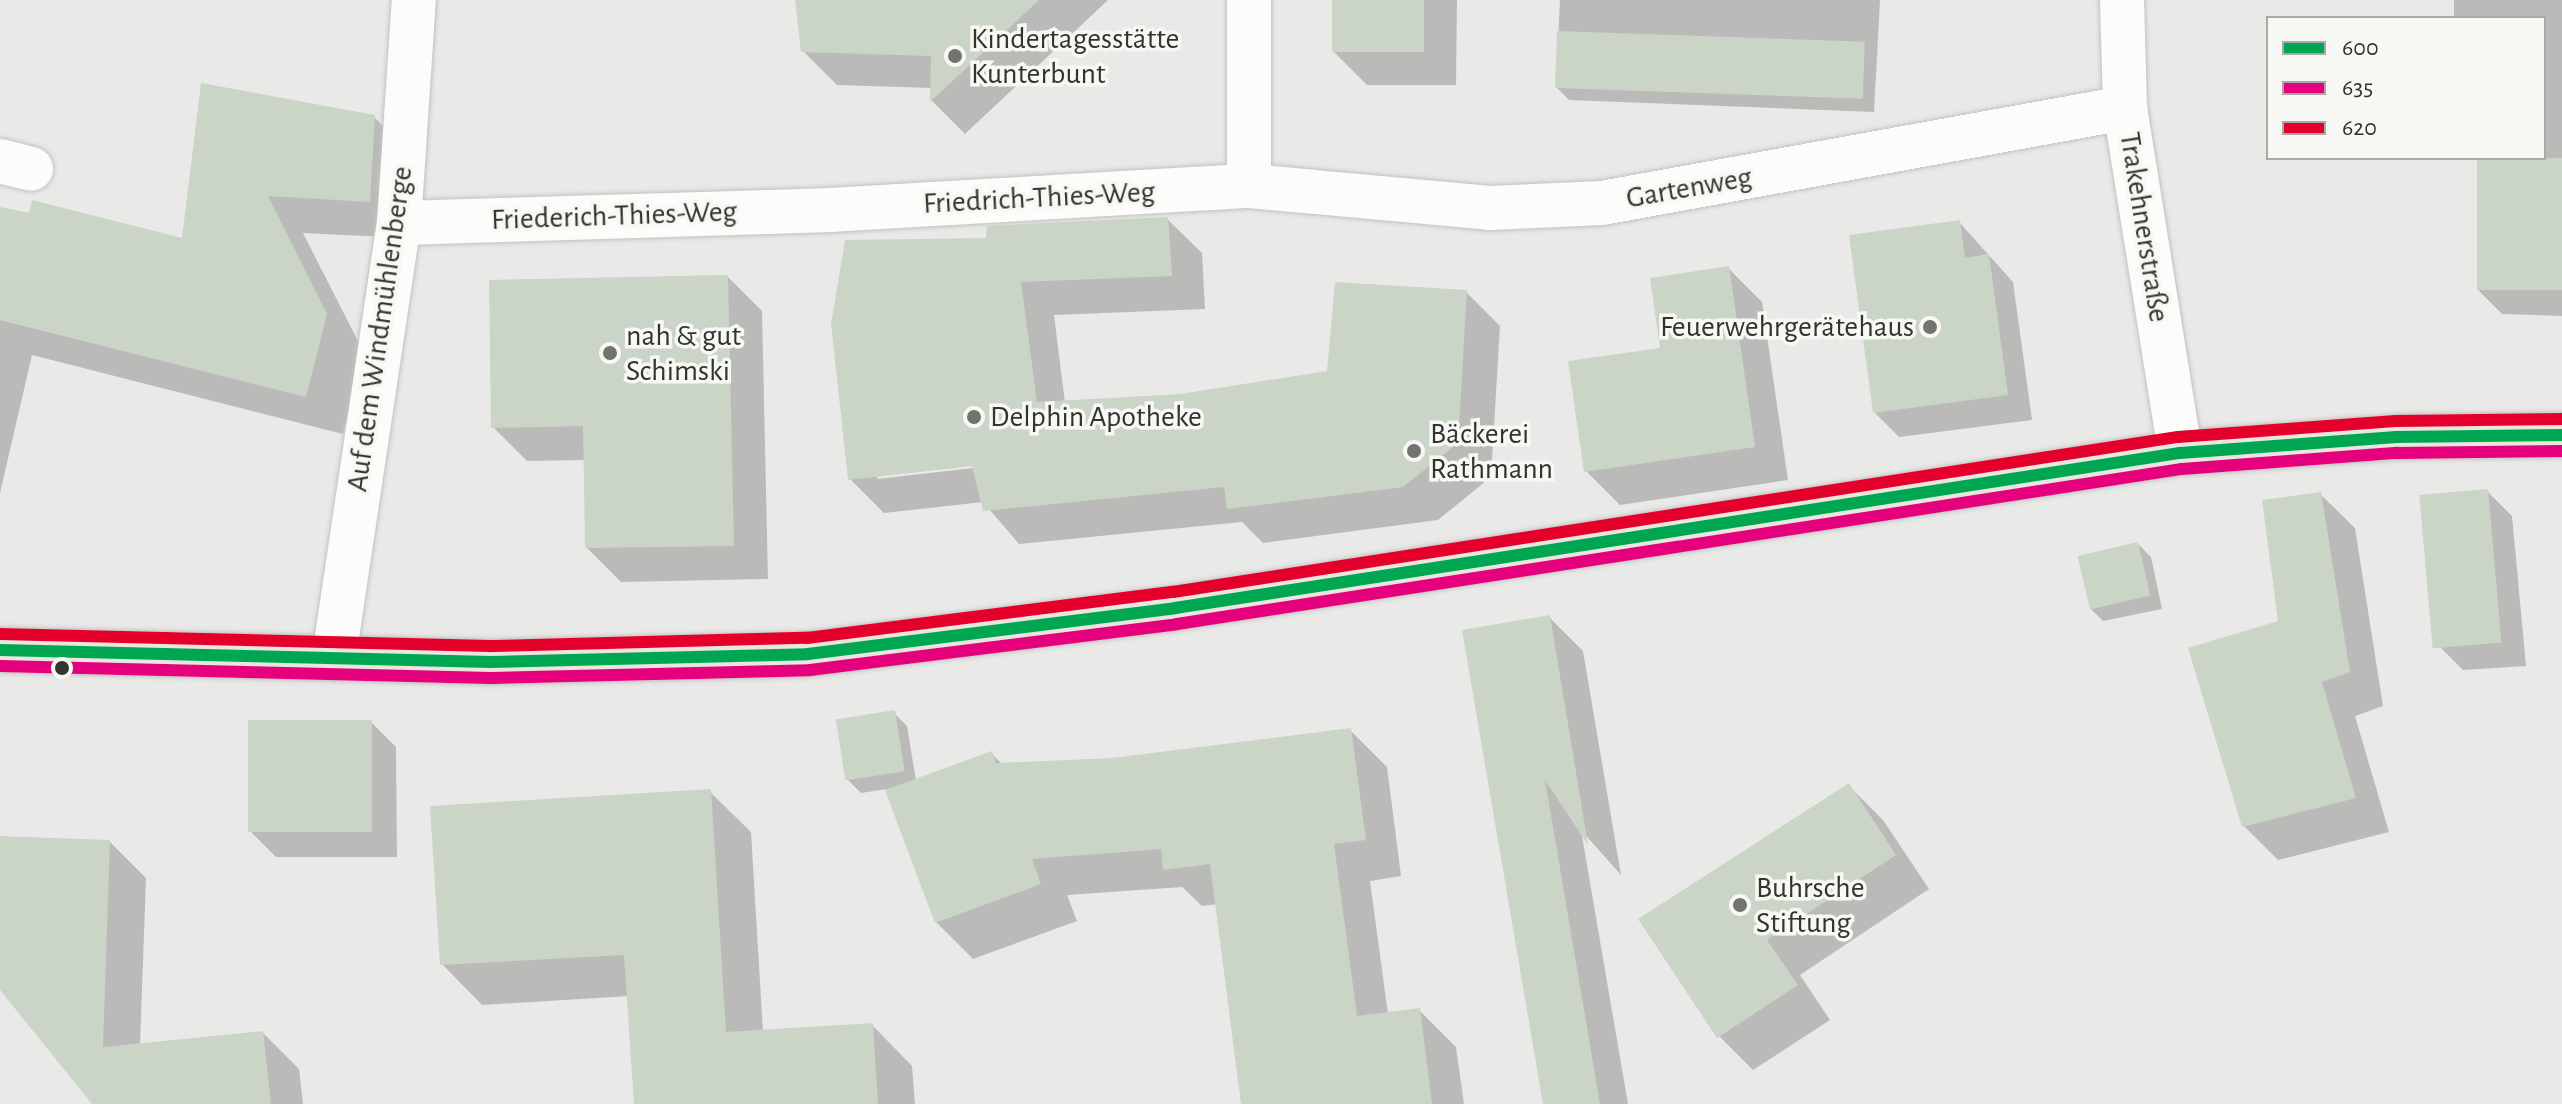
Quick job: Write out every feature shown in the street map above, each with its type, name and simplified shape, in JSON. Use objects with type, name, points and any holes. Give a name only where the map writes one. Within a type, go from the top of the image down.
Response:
[{"type":"main road","points":[[0,650],[491,662],[808,654],[1221,601],[2180,453],[2396,437],[2562,435]]},
{"type":"street","name":"Auf dem Windmühlenberge","points":[[334,657],[399,223],[414,0]]},
{"type":"street","points":[[1249,0],[1249,186]]},
{"type":"street","name":"Trakehnerstraße","points":[[2122,0],[2125,108],[2180,453]]},
{"type":"street","name":"Gartenweg","points":[[1249,186],[1490,208],[1602,203],[2125,108]]},
{"type":"street","name":"Friedrich-Thies-Weg","points":[[829,210],[1249,186]]},
{"type":"street","name":"Friederich-Thies-Weg","points":[[399,223],[829,210]]},
{"type":"building","points":[[795,0],[1039,0],[930,102],[931,56],[801,52]]},
{"type":"building","points":[[1332,0],[1424,0],[1424,52],[1332,52]]},
{"type":"building","points":[[1557,31],[1865,42],[1863,99],[1555,88]]},
{"type":"building","points":[[201,83],[375,115],[370,202],[268,196],[327,314],[306,397],[0,320],[0,207],[29,213],[32,200],[182,238]]},
{"type":"building","points":[[2562,158],[2562,290],[2477,290],[2477,160]]},
{"type":"building","points":[[1168,217],[1172,276],[1021,282],[1037,402],[1180,394],[1327,371],[1335,282],[1467,290],[1458,443],[1403,487],[1227,509],[1224,487],[983,511],[972,466],[848,480],[831,324],[845,240],[986,238],[987,226]]},
{"type":"building","name":"Feuerwehrgerätehaus","points":[[1960,220],[1965,258],[1989,254],[2008,395],[1873,413],[1849,235]]},
{"type":"building","points":[[1729,266],[1755,447],[1584,472],[1568,361],[1660,348],[1650,278]]},
{"type":"building","name":"nah & gut Schimski","points":[[728,275],[734,546],[585,548],[583,426],[491,428],[489,280]]},
{"type":"building","points":[[2488,489],[2501,642],[2433,648],[2419,495]]},
{"type":"building","points":[[2321,492],[2350,672],[2322,682],[2356,798],[2242,827],[2188,648],[2278,621],[2262,500]]},
{"type":"building","points":[[2138,542],[2150,596],[2090,610],[2078,556]]},
{"type":"building","points":[[1550,615],[1588,845],[1545,780],[1600,1104],[1543,1104],[1462,630]]},
{"type":"building","points":[[895,710],[905,771],[845,781],[836,719]]},
{"type":"building","points":[[248,720],[372,720],[372,832],[248,832]]},
{"type":"building","points":[[1351,728],[1366,840],[1334,844],[1357,1016],[1420,1008],[1432,1104],[1241,1104],[1210,864],[1163,870],[1161,849],[1032,859],[1041,884],[935,923],[885,790],[992,751],[996,763],[1112,758]]},
{"type":"building","name":"Buhrsche Stiftung","points":[[1849,783],[1896,855],[1767,940],[1798,985],[1717,1038],[1638,919]]},
{"type":"building","points":[[711,789],[726,1032],[873,1023],[878,1104],[634,1104],[624,955],[440,965],[430,806]]},
{"type":"building","points":[[0,836],[110,840],[103,1047],[263,1031],[271,1104],[92,1104],[0,990]]},
{"type":"transit line","name":"620","points":[[0,634],[491,646],[807,638],[1173,592],[2178,437],[2395,421],[2562,419]]},
{"type":"transit line","name":"600","points":[[0,650],[491,662],[808,654],[1175,608],[2180,453],[2396,437],[2562,435]]},
{"type":"transit line","name":"635","points":[[0,666],[491,678],[810,670],[1177,624],[2182,469],[2397,453],[2562,451]]},
{"type":"place","name":"Kindertagesstätte Kunterbunt","points":[[955,56]]},
{"type":"place","name":"Feuerwehrgerätehaus","points":[[1930,327]]},
{"type":"place","name":"nah & gut Schimski","points":[[610,353]]},
{"type":"place","name":"Delphin Apotheke","points":[[974,417]]},
{"type":"place","name":"Bäckerei Rathmann","points":[[1414,451]]},
{"type":"place","name":"Buhrsche Stiftung","points":[[1740,905]]}]
